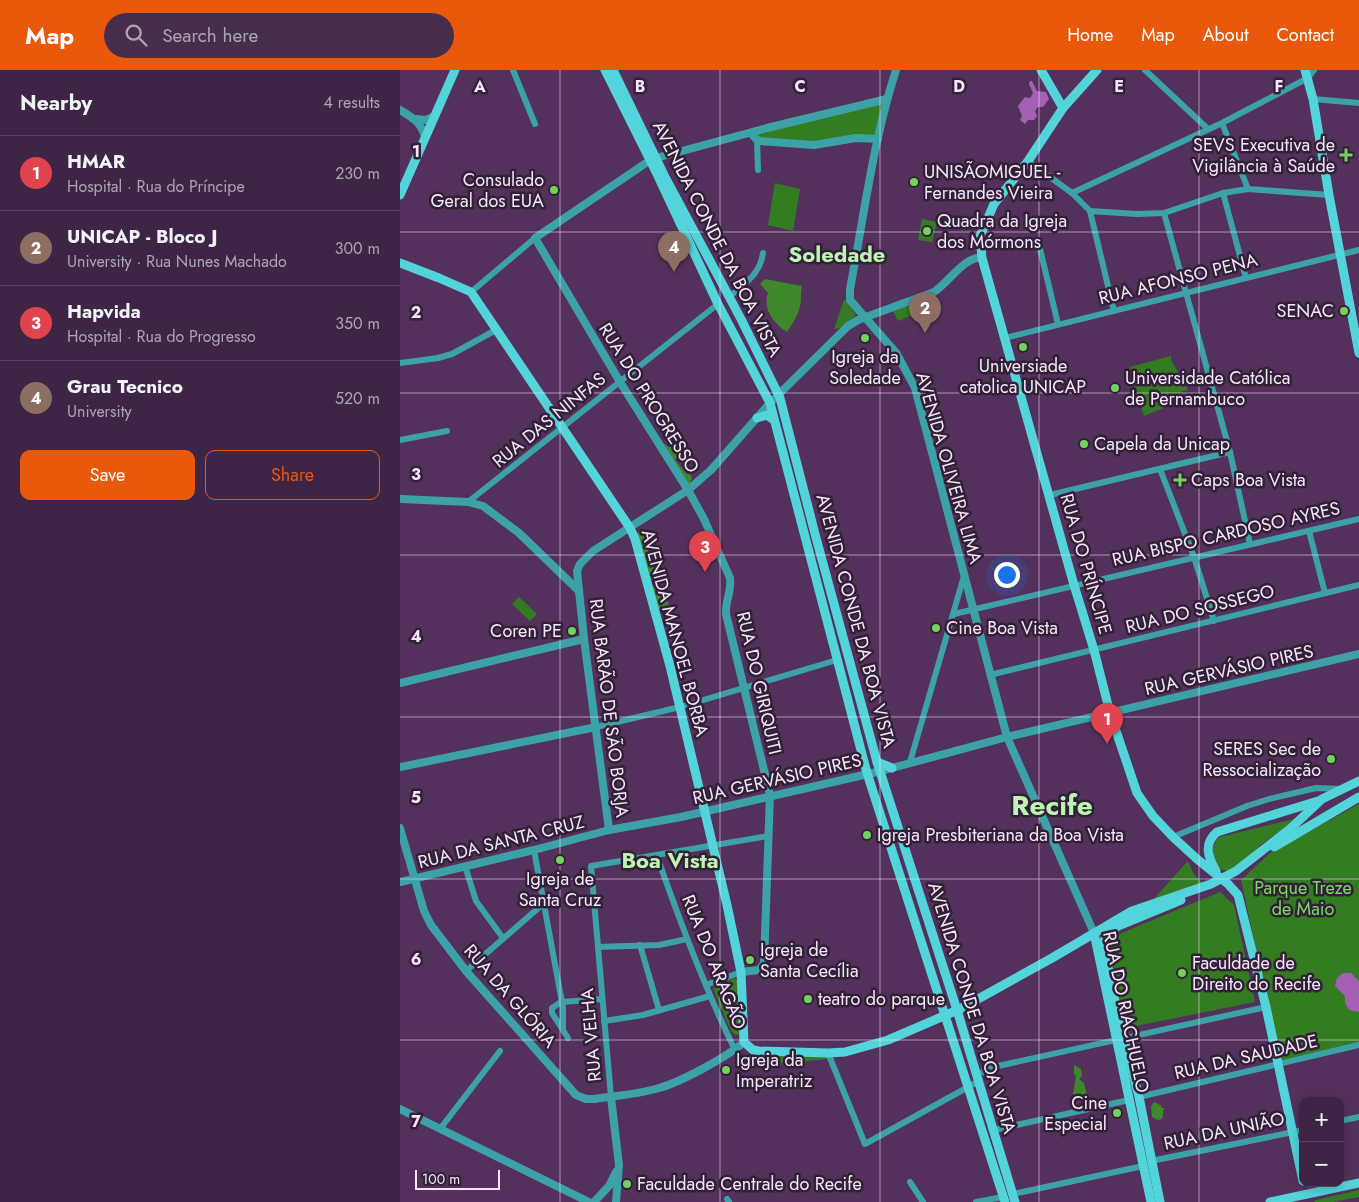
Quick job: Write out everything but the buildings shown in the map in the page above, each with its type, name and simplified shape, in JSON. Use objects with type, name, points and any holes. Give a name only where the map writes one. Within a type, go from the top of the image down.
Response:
[{"type":"main road","points":[[400,195],[455,70]]},
{"type":"main road","name":"AVENIDA CONDE DA BOA VISTA","points":[[605,70],[651,161],[718,304],[770,404],[867,773],[1004,1199]]},
{"type":"main road","name":"AVENIDA CONDE DA BOA VISTA","points":[[614,70],[651,161],[729,296],[779,394],[878,767],[957,1010],[1014,1198]]},
{"type":"main road","points":[[1042,70],[1063,108]]},
{"type":"main road","name":"RUA DO PRÍNCIPE","points":[[1097,70],[1063,108],[1028,161],[994,204],[980,236],[982,258],[1094,650],[1110,713],[1137,793],[1153,816],[1197,859]]},
{"type":"main road","points":[[1307,74],[1359,353]]},
{"type":"main road","points":[[400,263],[471,292]]},
{"type":"main road","name":"AVENIDA MANOEL BORBA","points":[[471,292],[630,528],[656,613],[680,707],[741,972],[744,1042]]},
{"type":"main road","points":[[757,418],[767,415],[774,420]]},
{"type":"main road","points":[[878,767],[892,768]]},
{"type":"main road","points":[[1222,878],[1208,856],[1210,840],[1217,832],[1322,799],[1359,782]]},
{"type":"main road","points":[[1222,878],[1243,873],[1275,846],[1359,796]]},
{"type":"main road","points":[[744,1042],[753,1050],[828,1054],[845,1052],[888,1040],[957,1010],[1132,911],[1212,886],[1244,865],[1291,828],[1322,799]]},
{"type":"main road","points":[[1197,859],[1212,886]]},
{"type":"main road","points":[[1197,859],[1222,878],[1238,895],[1266,1007],[1299,1164]]},
{"type":"main road","name":"RUA DO RIACHUELO","points":[[1151,1202],[1129,1100],[1104,939],[1111,931],[1212,886]]},
{"type":"main road","name":"RUA DO RIACHUELO","points":[[1094,933],[1120,1038],[1139,1097],[1160,1202]]},
{"type":"main road","points":[[1270,1202],[1307,1199],[1320,1191],[1359,1183]]},
{"type":"street","points":[[513,70],[535,124]]},
{"type":"street","name":"AVENIDA OLIVEIRA LIMA","points":[[896,70],[878,139],[850,293],[852,303],[897,354],[915,388],[965,576],[972,610]]},
{"type":"street","points":[[1145,70],[1208,129]]},
{"type":"street","points":[[1072,193],[1222,123],[1314,70]]},
{"type":"street","points":[[471,292],[535,238],[651,161],[754,136],[887,99]]},
{"type":"street","points":[[1313,99],[1359,104]]},
{"type":"street","points":[[400,110],[416,119],[423,128],[426,138]]},
{"type":"street","points":[[416,119],[426,120],[435,116]]},
{"type":"street","points":[[1222,123],[1248,189]]},
{"type":"street","points":[[754,136],[796,144],[814,145],[856,138],[878,139]]},
{"type":"street","points":[[754,136],[758,170]]},
{"type":"street","points":[[1028,161],[1072,193],[1090,211],[1114,311]]},
{"type":"street","points":[[1090,211],[1130,214],[1164,213],[1223,193],[1248,189],[1329,195]]},
{"type":"street","points":[[1223,193],[1246,278]]},
{"type":"street","points":[[1164,213],[1230,452],[1250,544]]},
{"type":"street","name":"RUA DO PROGRESSO","points":[[535,238],[620,382],[688,490],[704,519],[730,578]]},
{"type":"street","points":[[1040,249],[1058,324]]},
{"type":"street","name":"RUA AFONSO PENA","points":[[1005,338],[1359,250]]},
{"type":"street","points":[[729,296],[756,274],[762,264],[763,253]]},
{"type":"street","points":[[579,591],[577,570],[580,564],[600,545],[688,490],[711,470],[779,394],[848,326],[864,318],[934,292],[969,261],[976,257],[982,258]]},
{"type":"street","name":"RUA DAS NINFAS","points":[[468,502],[718,304]]},
{"type":"street","points":[[400,363],[438,358],[452,354],[496,330]]},
{"type":"street","points":[[400,440],[447,431]]},
{"type":"street","points":[[1050,495],[1230,452]]},
{"type":"street","points":[[1160,469],[1194,557],[1214,621]]},
{"type":"street","name":"RUA BARÃO DE SÃO BORJA","points":[[400,499],[468,502],[491,510],[519,533],[579,591],[609,830]]},
{"type":"street","name":"RUA BISPO CARDOSO AYRES","points":[[954,614],[1359,518]]},
{"type":"street","points":[[1309,531],[1325,593]]},
{"type":"street","points":[[910,762],[965,576]]},
{"type":"street","name":"RUA DO GIRIQUITI","points":[[730,578],[731,586],[726,602],[726,614],[770,796],[764,963],[759,970],[741,972]]},
{"type":"street","name":"RUA DO SOSSEGO","points":[[990,675],[1359,585]]},
{"type":"street","name":"RUA DO RIACHUELO","points":[[972,610],[1007,737],[1094,933]]},
{"type":"street","points":[[400,683],[584,639]]},
{"type":"street","name":"RUA GERVÁSIO PIRES","points":[[892,768],[1007,737],[1359,654]]},
{"type":"street","points":[[400,767],[596,727],[680,707],[837,660]]},
{"type":"street","name":"RUA GERVÁSIO PIRES","points":[[609,830],[770,796],[867,773],[878,767]]},
{"type":"street","points":[[1174,837],[1247,806],[1269,799],[1316,788],[1344,789]]},
{"type":"street","name":"RUA DA GLÓRIA","points":[[400,828],[424,911],[431,925],[466,971],[576,1094],[586,1099],[612,1097],[665,1086],[735,1050],[744,1042]]},
{"type":"street","name":"RUA DA SANTA CRUZ","points":[[400,882],[609,830]]},
{"type":"street","points":[[657,856],[768,836]]},
{"type":"street","points":[[534,850],[562,1008],[563,1028]]},
{"type":"street","name":"RUA VELHA","points":[[616,1202],[619,1165],[604,1021],[591,866],[657,856]]},
{"type":"street","name":"RUA DO ARAGÃO","points":[[657,856],[687,939],[710,996],[735,1050]]},
{"type":"street","points":[[465,866],[476,901],[503,938]]},
{"type":"street","points":[[466,971],[543,904]]},
{"type":"street","points":[[598,947],[667,944],[687,939]]},
{"type":"street","points":[[640,945],[659,1010]]},
{"type":"street","points":[[706,985],[741,972]]},
{"type":"street","points":[[604,1021],[631,1018],[710,996]]},
{"type":"street","points":[[568,1038],[552,1010],[561,1002],[602,999]]},
{"type":"street","points":[[998,1066],[1266,1007]]},
{"type":"street","name":"RUA DA SAUDADE","points":[[1139,1097],[1359,1045]]},
{"type":"street","points":[[440,1129],[500,1051]]},
{"type":"street","points":[[828,1054],[865,1144],[979,1081]]},
{"type":"street","points":[[994,1130],[1129,1100]]},
{"type":"street","points":[[400,1109],[588,1202]]},
{"type":"street","points":[[1344,1120],[1359,1116]]},
{"type":"street","name":"RUA DA UNIÃO","points":[[1151,1161],[1299,1131]]},
{"type":"street","points":[[594,1202],[609,1186],[619,1165]]},
{"type":"street","points":[[1014,1198],[1143,1166]]},
{"type":"street","points":[[910,1182],[923,1202]]},
{"type":"street","points":[[976,1202],[1004,1199]]},
{"type":"green space","points":[[882,104],[884,106],[876,136],[815,142],[760,140],[756,133]]},
{"type":"green space","points":[[775,183],[800,189],[793,231],[768,225]]},
{"type":"green space","name":"Quadra da Igreja dos Mórmons","points":[[922,219],[937,222],[932,242],[918,240]]},
{"type":"green space","points":[[765,279],[802,286],[799,310],[787,332],[770,315],[767,305],[768,293],[760,284]]},
{"type":"green space","points":[[844,300],[846,300],[856,315],[840,328],[834,329]]},
{"type":"green space","points":[[915,303],[918,313],[898,321],[893,311]]},
{"type":"green space","points":[[1171,356],[1171,360],[1188,390],[1180,392],[1182,400],[1144,416],[1130,367]]},
{"type":"green space","points":[[676,440],[680,453],[675,460],[692,477],[688,487],[662,445],[665,444],[668,447]]},
{"type":"green space","points":[[641,531],[648,547],[649,562],[654,561],[657,566],[654,581],[649,578],[635,534]]},
{"type":"green space","points":[[659,585],[661,589],[664,588],[665,590],[659,592],[660,594],[665,593],[669,606],[661,610],[658,609],[652,586]]},
{"type":"green space","points":[[519,597],[537,614],[530,621],[512,604]]},
{"type":"green space","name":"Parque Treze de Maio","points":[[1359,804],[1359,1043],[1283,1060],[1280,1058],[1275,1038],[1241,880],[1270,853]]},
{"type":"green space","points":[[1294,819],[1234,869],[1224,870],[1215,864],[1212,853],[1213,847],[1220,837]]},
{"type":"green space","points":[[1187,862],[1193,873],[1202,883],[1153,900]]},
{"type":"green space","name":"Faculdade de Direito do Recife","points":[[1220,892],[1234,905],[1255,1002],[1126,1028],[1108,941],[1124,932]]},
{"type":"green space","points":[[734,978],[738,981],[740,1034],[736,1035],[731,1031],[713,989]]},
{"type":"green space","points":[[754,1054],[826,1055],[828,1059],[757,1066]]},
{"type":"green space","points":[[1074,1065],[1081,1069],[1082,1076],[1079,1079],[1084,1083],[1087,1095],[1084,1098],[1076,1099],[1073,1094],[1076,1076],[1074,1074]]},
{"type":"green space","points":[[1154,1102],[1162,1106],[1161,1108],[1164,1108],[1162,1119],[1158,1120],[1152,1117],[1151,1106]]},
{"type":"green space","points":[[1359,1190],[1359,1197],[1333,1202],[1314,1202],[1316,1200]]},
{"type":"shaded area","points":[[1032,81],[1037,91],[1046,92],[1049,99],[1043,107],[1038,107],[1035,111],[1037,116],[1034,120],[1028,120],[1025,124],[1020,120],[1022,116],[1018,106],[1025,97],[1030,98],[1033,93],[1029,84]]},
{"type":"shaded area","points":[[1343,973],[1351,973],[1359,981],[1359,1012],[1349,1010],[1345,1003],[1345,996],[1335,986],[1337,978]]},
{"type":"place","name":"SEVS Executiva de Vigilância à Saúde","points":[[1346,155]]},
{"type":"place","name":"UNISÃOMIGUEL - Fernandes Vieira","points":[[914,182]]},
{"type":"place","name":"Consulado Geral dos EUA","points":[[554,190]]},
{"type":"place","name":"Quadra da Igreja dos Mórmons","points":[[927,231]]},
{"type":"place","name":"Grau Tecnico","points":[[674,272]]},
{"type":"place","name":"SENAC","points":[[1344,311]]},
{"type":"place","name":"UNICAP - Bloco J","points":[[925,333]]},
{"type":"place","name":"Igreja da Soledade","points":[[865,338]]},
{"type":"place","name":"Universiade catolica UNICAP","points":[[1023,347]]},
{"type":"place","name":"Universidade Católica de Pernambuco","points":[[1115,388]]},
{"type":"place","name":"Capela da Unicap","points":[[1084,444]]},
{"type":"place","name":"Caps Boa Vista","points":[[1180,480]]},
{"type":"place","name":"Hapvida","points":[[705,572]]},
{"type":"place","name":"Cine Boa Vista","points":[[936,628]]},
{"type":"place","name":"Coren PE","points":[[572,631]]},
{"type":"place","name":"HMAR","points":[[1107,744]]},
{"type":"place","name":"SERES Sec de Ressocialização","points":[[1331,759]]},
{"type":"place","name":"Igreja Presbiteriana da Boa Vista","points":[[867,835]]},
{"type":"place","name":"Igreja de Santa Cruz","points":[[560,860]]},
{"type":"place","name":"Igreja de Santa Cecília","points":[[750,960]]},
{"type":"place","name":"Faculdade de Direito do Recife","points":[[1182,973]]},
{"type":"place","name":"teatro do parque","points":[[808,999]]},
{"type":"place","name":"Igreja da Imperatriz","points":[[726,1070]]},
{"type":"place","name":"Cine Especial","points":[[1117,1113]]},
{"type":"place","name":"Faculdade Centrale do Recife","points":[[627,1184]]},
{"type":"district","name":"Soledade","points":[[837,254]]},
{"type":"district","name":"Recife","points":[[1052,805]]},
{"type":"district","name":"Boa Vista","points":[[670,860]]}]
